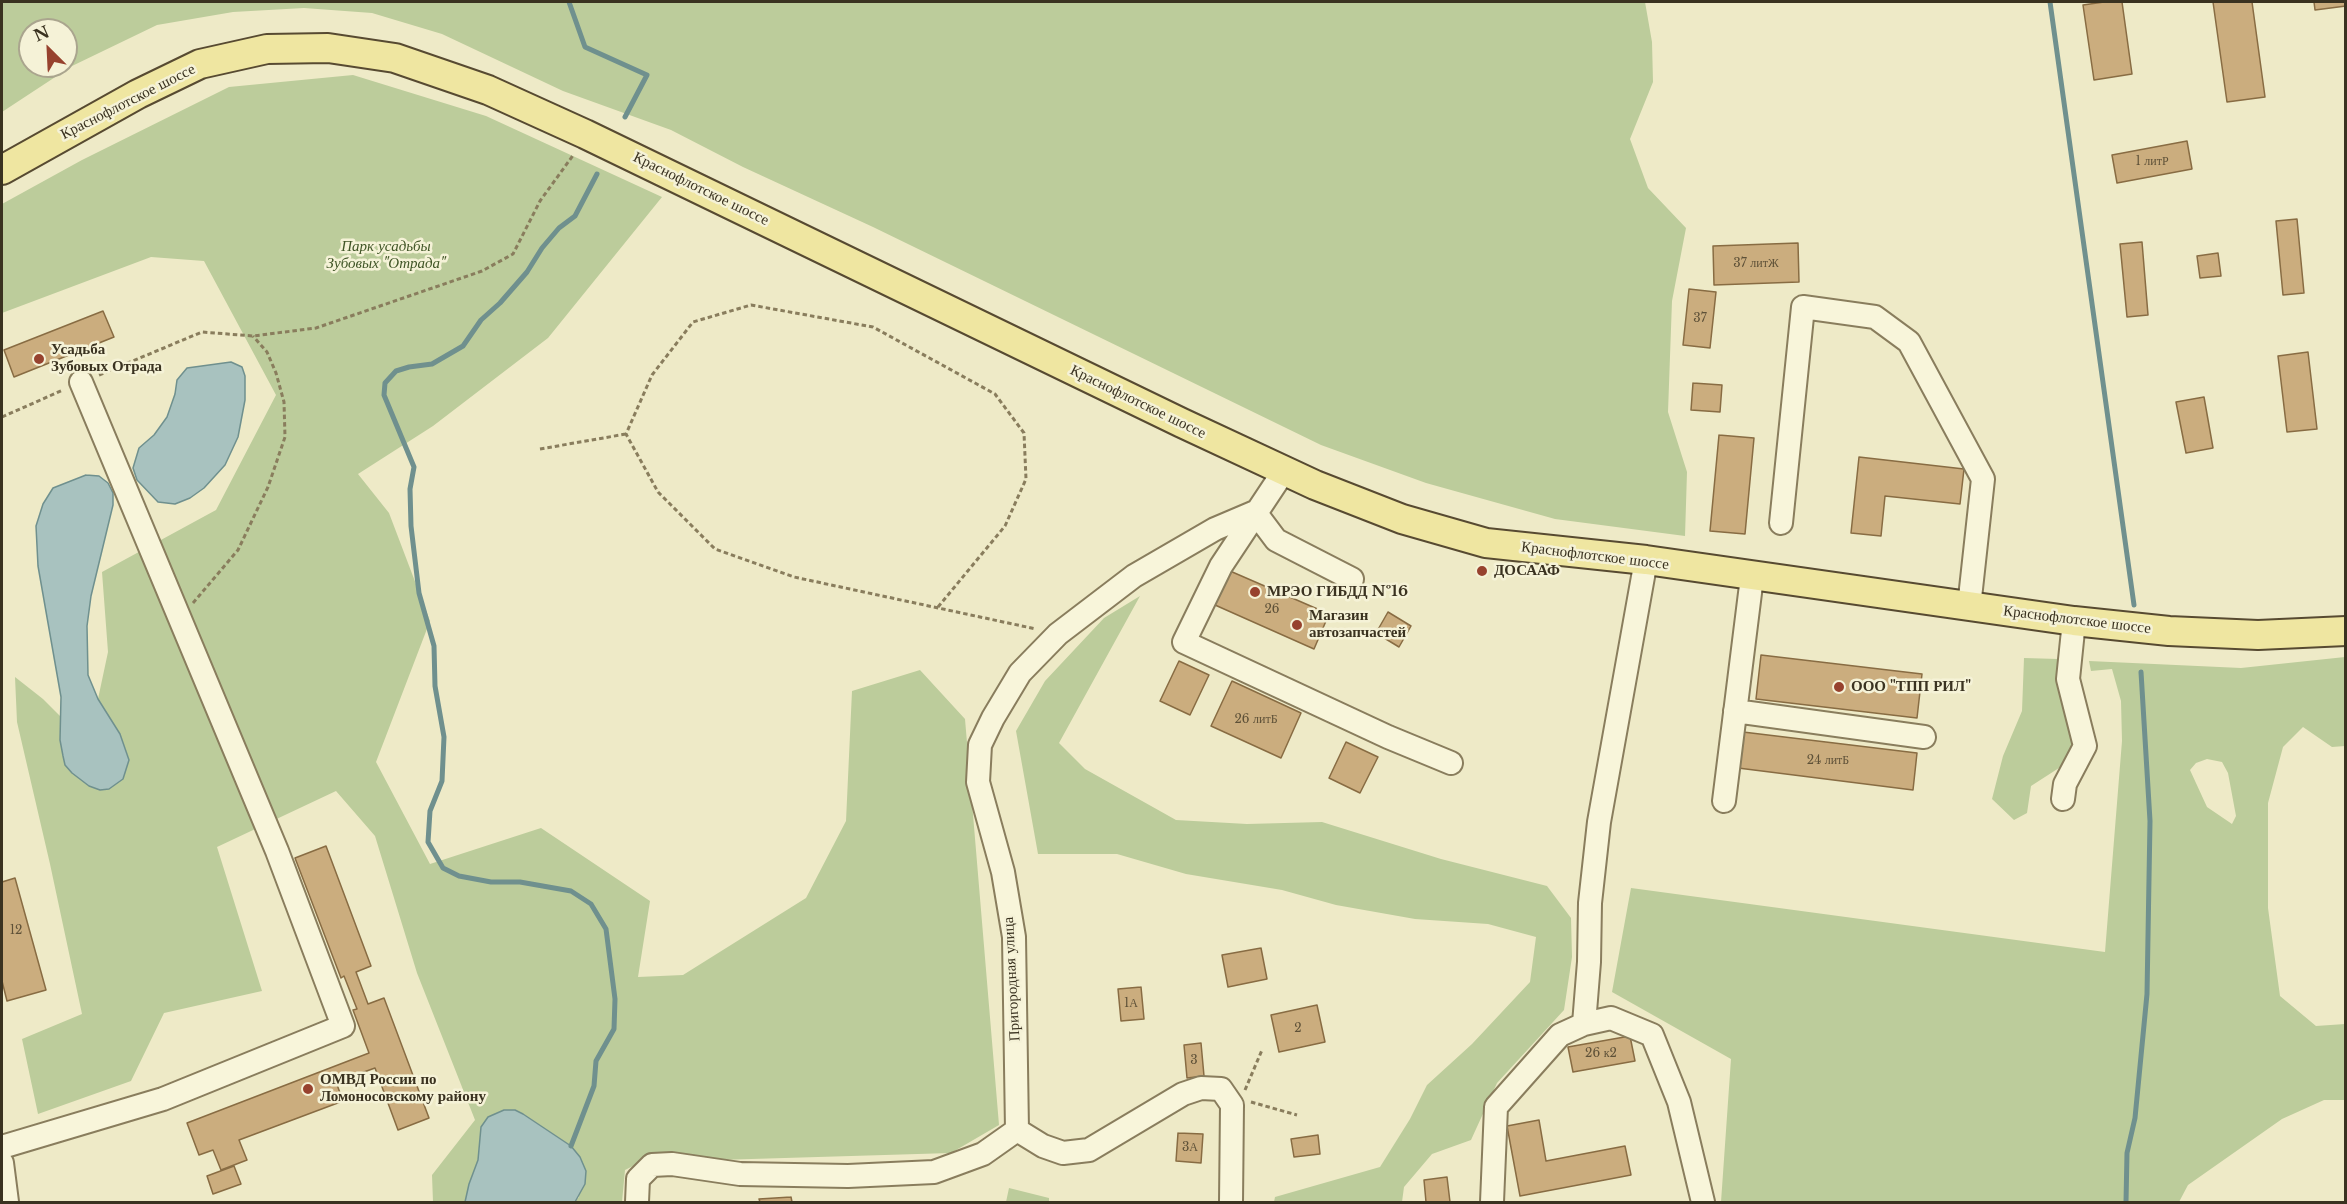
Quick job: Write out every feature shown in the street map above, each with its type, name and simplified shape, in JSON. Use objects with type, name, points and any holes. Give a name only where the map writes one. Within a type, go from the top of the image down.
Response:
[{"type":"main road","name":"Краснофлотское шоссе","points":[[2,170],[138,94],[200,64],[267,49],[328,48],[395,58],[488,90],[585,134],[1182,423],[1284,471],[1402,519],[1485,543],[1646,561],[2074,621],[2169,631],[2258,635],[2346,631]]},
{"type":"street","points":[[1781,523],[1803,307],[1875,317],[1909,342],[1983,478],[1969,607]]},
{"type":"street","points":[[2,1147],[163,1099],[344,1026],[277,851],[81,382]]},
{"type":"street","points":[[1284,471],[1221,566],[1184,642],[1388,737],[1451,763]]},
{"type":"street","points":[[1255,512],[1276,540],[1352,579]]},
{"type":"street","name":"Пригородная улица","points":[[1017,1130],[1014,937],[1003,872],[978,782],[980,745],[993,718],[1020,674],[1058,634],[1134,576],[1215,529],[1255,512]]},
{"type":"street","points":[[1584,1024],[1589,962],[1590,903],[1599,822],[1646,561]]},
{"type":"street","points":[[1724,801],[1752,577]]},
{"type":"street","points":[[2063,799],[2065,784],[2085,746],[2068,679],[2074,621]]},
{"type":"street","points":[[1735,711],[1924,737]]},
{"type":"street","points":[[1492,1203],[1496,1107],[1560,1035],[1584,1024],[1611,1018],[1653,1035],[1679,1101],[1703,1203]]},
{"type":"street","points":[[637,1203],[638,1179],[652,1165],[672,1164],[740,1174],[848,1176],[934,1172],[983,1154],[1017,1130],[1042,1146],[1063,1153],[1089,1150],[1184,1094],[1201,1088],[1221,1089],[1237,1100],[1231,1203]]},
{"type":"street","points":[[2,1163],[7,1203]]},
{"type":"path","points":[[2,417],[202,332],[253,336],[316,328],[482,271],[513,255],[540,201],[570,161],[585,134]]},
{"type":"path","points":[[626,434],[652,375],[693,322],[752,305],[873,327],[994,394],[1024,433],[1026,478],[1005,526],[938,607]]},
{"type":"path","points":[[179,616],[238,550],[268,487],[285,437],[284,402],[276,373],[267,352],[253,336]]},
{"type":"path","points":[[540,448],[626,434]]},
{"type":"path","points":[[626,434],[658,492],[715,549],[794,578],[1058,634]]},
{"type":"path","points":[[1262,1050],[1237,1100],[1297,1115]]},
{"type":"green space","points":[[2,2],[1645,2],[1652,42],[1653,82],[1630,139],[1648,188],[1686,228],[1672,301],[1668,412],[1687,472],[1685,536],[1555,519],[1426,483],[1321,445],[873,227],[743,167],[671,130],[563,91],[442,34],[372,13],[304,8],[233,12],[157,25],[78,63],[78,18],[18,18],[18,78],[54,78],[2,112]]},
{"type":"green space","name":"Парк усадьбы Зубовых \"Отрада\"","points":[[353,75],[486,116],[662,197],[548,338],[433,426],[358,474],[389,513],[430,621],[376,762],[430,864],[541,828],[650,901],[638,977],[683,975],[806,898],[846,821],[852,691],[920,670],[965,719],[999,1125],[951,1153],[718,1160],[651,1157],[625,1170],[622,1202],[575,1202],[579,1197],[571,1146],[523,1114],[481,1127],[478,1160],[465,1202],[433,1202],[432,1175],[475,1120],[417,973],[375,836],[336,791],[217,847],[262,991],[164,1013],[131,1081],[38,1114],[22,1039],[82,1014],[17,722],[15,677],[43,699],[62,718],[60,740],[123,779],[129,759],[120,734],[98,699],[108,652],[102,572],[216,510],[276,395],[204,261],[151,257],[2,313],[2,204],[82,160],[229,87]]},
{"type":"green space","points":[[1140,596],[1059,743],[1085,769],[1176,820],[1247,824],[1322,822],[1441,859],[1547,886],[1571,918],[1572,957],[1564,1010],[1497,1083],[1471,1140],[1432,1154],[1404,1187],[1402,1202],[1274,1202],[1275,1197],[1380,1167],[1410,1119],[1427,1085],[1472,1044],[1530,982],[1536,937],[1488,924],[1415,919],[1336,905],[1282,890],[1186,874],[1117,854],[1038,854],[1016,731],[1045,681],[1104,618]]},
{"type":"green space","points":[[2345,657],[2345,746],[2332,747],[2303,727],[2283,747],[2268,803],[2268,908],[2280,996],[2316,1026],[2345,1024],[2345,1100],[2324,1100],[2282,1119],[2188,1185],[2179,1202],[1721,1202],[1731,1059],[1612,992],[1631,888],[2105,952],[2122,741],[2121,701],[2112,669],[2091,671],[2089,661],[2241,668]],"holes":[[[2207,759],[2222,762],[2228,773],[2236,816],[2232,824],[2207,807],[2190,770],[2196,763]]]},
{"type":"green space","points":[[2024,658],[2058,659],[2076,757],[2031,786],[2027,813],[2014,820],[1992,799],[2003,756],[2022,711]]},
{"type":"green space","points":[[1009,1188],[1049,1198],[1049,1202],[1006,1202]]},
{"type":"water","points":[[231,362],[242,367],[245,376],[245,400],[238,437],[225,465],[204,488],[190,498],[175,504],[158,502],[137,480],[133,468],[139,448],[154,435],[167,417],[177,380],[187,368]]},
{"type":"water","points":[[86,475],[99,476],[108,483],[113,493],[113,505],[91,596],[87,626],[88,675],[98,699],[120,734],[129,760],[123,779],[109,789],[100,790],[89,786],[65,765],[60,740],[61,697],[38,566],[36,526],[43,504],[53,488]]},
{"type":"water","points":[[504,1110],[515,1110],[523,1114],[571,1146],[580,1157],[586,1171],[585,1184],[575,1202],[465,1202],[478,1160],[481,1127],[488,1117]]},
{"type":"building","points":[[2122,2],[2132,74],[2094,80],[2083,5]]},
{"type":"building","points":[[2213,2],[2252,2],[2265,97],[2227,102]]},
{"type":"building","points":[[2314,2],[2346,2],[2346,6],[2315,10]]},
{"type":"building","points":[[2187,141],[2192,169],[2117,183],[2112,155]]},
{"type":"building","points":[[2297,219],[2304,293],[2283,295],[2276,221]]},
{"type":"building","points":[[2142,242],[2148,315],[2127,317],[2120,244]]},
{"type":"building","points":[[1798,243],[1799,282],[1714,285],[1713,246]]},
{"type":"building","points":[[2218,253],[2221,276],[2200,278],[2197,256]]},
{"type":"building","points":[[1689,289],[1716,292],[1710,348],[1683,345]]},
{"type":"building","points":[[103,311],[114,337],[14,377],[4,350]]},
{"type":"building","points":[[2308,352],[2317,429],[2287,432],[2278,356]]},
{"type":"building","points":[[1693,383],[1722,385],[1720,412],[1691,410]]},
{"type":"building","points":[[2204,397],[2213,448],[2186,453],[2176,402]]},
{"type":"building","points":[[1719,435],[1754,438],[1745,534],[1710,531]]},
{"type":"building","points":[[1859,457],[1964,469],[1960,504],[1885,496],[1881,536],[1851,533]]},
{"type":"building","points":[[1230,571],[1329,614],[1314,649],[1215,605]]},
{"type":"building","points":[[1388,612],[1411,626],[1399,647],[1376,633]]},
{"type":"building","name":"ООО \"ТПП РИЛ\"","points":[[1761,655],[1922,674],[1917,718],[1756,699]]},
{"type":"building","points":[[1179,661],[1209,675],[1190,715],[1160,701]]},
{"type":"building","points":[[1232,681],[1301,713],[1281,758],[1211,726]]},
{"type":"building","points":[[1743,732],[1917,753],[1913,790],[1738,768]]},
{"type":"building","points":[[1346,742],[1378,757],[1360,793],[1329,778]]},
{"type":"building","points":[[326,846],[371,966],[356,972],[368,1004],[384,998],[429,1118],[398,1130],[375,1068],[336,1082],[343,1101],[239,1140],[247,1160],[221,1170],[213,1150],[199,1155],[187,1123],[369,1053],[353,1010],[357,1009],[344,976],[341,978],[295,858]]},
{"type":"building","points":[[15,878],[46,990],[7,1001],[2,981],[2,882]]},
{"type":"building","points":[[1261,948],[1267,979],[1228,987],[1222,955]]},
{"type":"building","points":[[1141,987],[1144,1019],[1121,1021],[1118,989]]},
{"type":"building","points":[[1317,1005],[1325,1042],[1279,1052],[1271,1015]]},
{"type":"building","points":[[1630,1036],[1635,1061],[1573,1072],[1568,1047]]},
{"type":"building","points":[[1201,1043],[1204,1076],[1187,1078],[1184,1045]]},
{"type":"building","points":[[1539,1120],[1546,1161],[1625,1146],[1631,1175],[1520,1196],[1507,1126]]},
{"type":"building","points":[[1178,1133],[1203,1134],[1201,1163],[1176,1161]]},
{"type":"building","points":[[1318,1135],[1320,1154],[1294,1157],[1291,1139]]},
{"type":"building","points":[[234,1166],[241,1184],[213,1194],[207,1176]]},
{"type":"building","points":[[1447,1177],[1450,1202],[1426,1202],[1424,1180]]},
{"type":"building","points":[[791,1197],[792,1202],[760,1202],[759,1199]]},
{"type":"waterway","points":[[569,2],[585,47],[647,75],[625,117]]},
{"type":"waterway","points":[[2050,2],[2134,605]]},
{"type":"waterway","points":[[571,1146],[594,1086],[596,1061],[614,1029],[615,999],[606,929],[591,904],[571,891],[520,882],[491,882],[459,876],[443,868],[428,842],[430,811],[442,781],[444,737],[435,686],[434,646],[419,593],[411,526],[410,489],[414,467],[384,395],[385,383],[396,371],[432,364],[463,346],[481,320],[500,303],[527,272],[542,248],[559,228],[575,216],[597,174]]},
{"type":"waterway","points":[[2126,1202],[2127,1153],[2135,1118],[2147,994],[2150,821],[2141,672]]},
{"type":"place","name":"Усадьба Зубовых Отрада","points":[[39,359]]},
{"type":"place","name":"ДОСААФ","points":[[1482,571]]},
{"type":"place","name":"МРЭО ГИБДД №16","points":[[1255,592]]},
{"type":"place","name":"Магазин автозапчастей","points":[[1297,625]]},
{"type":"place","name":"ООО \"ТПП РИЛ\"","points":[[1839,687]]},
{"type":"place","name":"ОМВД России по Ломоносовскому району","points":[[308,1089]]}]
